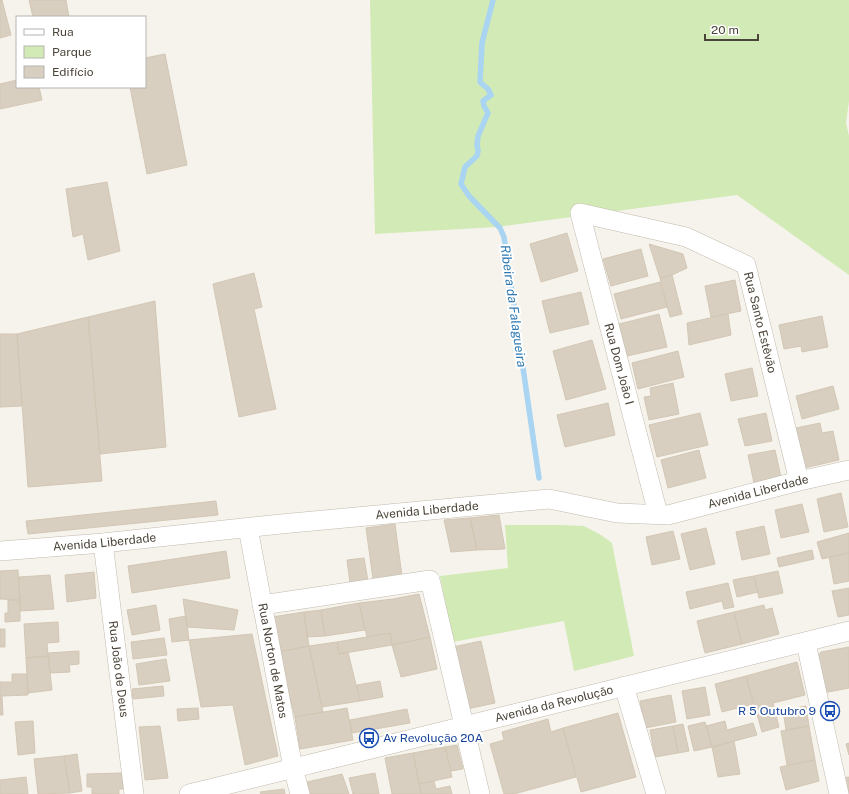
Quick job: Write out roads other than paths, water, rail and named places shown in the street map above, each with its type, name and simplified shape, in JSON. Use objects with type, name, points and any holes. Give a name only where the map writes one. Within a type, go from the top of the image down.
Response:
[{"type":"street","name":"Rua Santo Estêvão","points":[[580,213],[686,237],[746,265],[799,481]]},
{"type":"street","name":"Rua Dom João I","points":[[580,213],[658,514]]},
{"type":"street","name":"Avenida Liberdade","points":[[0,551],[103,543],[549,499],[616,513],[668,515],[799,481],[849,470]]},
{"type":"street","name":"Rua Norton de Matos","points":[[248,528],[293,768],[300,794]]},
{"type":"street","name":"Rua João de Deus","points":[[103,543],[134,794]]},
{"type":"street","points":[[262,605],[430,580],[480,794]]},
{"type":"street","name":"Avenida da Revolução","points":[[189,794],[464,727],[624,686],[806,643],[849,631]]},
{"type":"street","points":[[806,643],[839,794]]},
{"type":"street","points":[[624,686],[656,794]]},
{"type":"waterway","name":"Ribeira da Falagueira","points":[[493,0],[482,43],[480,82],[488,89],[491,95],[483,101],[488,113],[478,136],[477,156],[465,167],[461,184],[469,196],[500,228],[504,237],[539,478]]},
{"type":"place","name":"R 5 Outubro 9","points":[[830,711]]},
{"type":"place","name":"Av Revolução 20A","points":[[369,738]]}]
